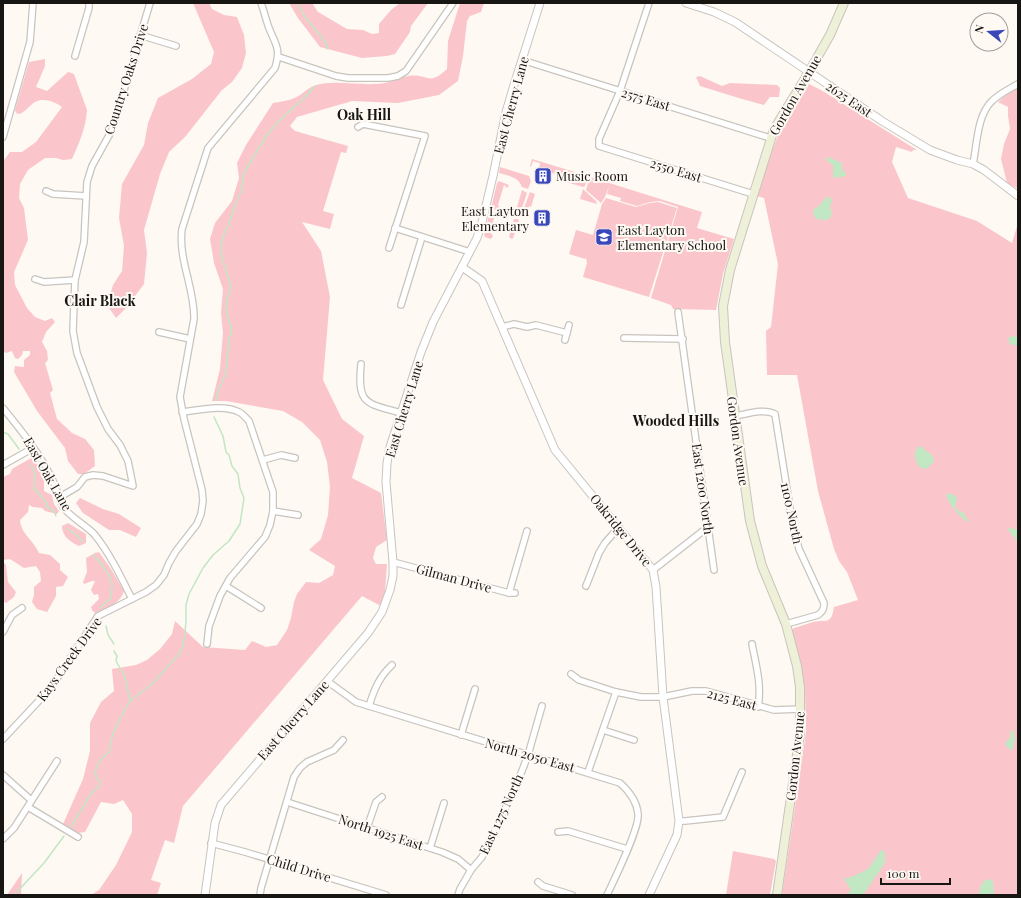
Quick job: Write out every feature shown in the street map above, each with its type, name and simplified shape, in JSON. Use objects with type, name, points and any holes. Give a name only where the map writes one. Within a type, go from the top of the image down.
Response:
[{"type":"main road","name":"Gordon Avenue","points":[[777,895],[799,746],[800,687],[797,666],[786,624],[762,566],[753,536],[725,342],[723,306],[730,270],[770,138],[778,120],[809,72],[830,35],[844,3]]},
{"type":"street","points":[[3,137],[30,42],[33,3]]},
{"type":"street","points":[[75,56],[89,8],[89,3]]},
{"type":"street","name":"Country Oaks Drive","points":[[60,497],[77,487],[86,478],[93,475],[103,476],[134,486],[128,462],[120,445],[108,429],[97,407],[77,352],[73,331],[75,280],[84,242],[87,182],[92,166],[112,130],[150,3]]},
{"type":"street","points":[[261,3],[269,28],[278,47],[279,57],[336,76],[348,78],[388,78],[398,76],[406,70],[453,3]]},
{"type":"street","name":"East Cherry Lane","points":[[205,895],[211,843],[215,823],[221,805],[368,633],[382,612],[390,590],[393,562],[386,477],[390,447],[433,322],[477,238],[482,222],[506,112],[540,3]]},
{"type":"street","points":[[620,91],[649,3]]},
{"type":"street","name":"2625 East","points":[[686,3],[714,12],[734,22],[882,121],[930,150],[973,164],[998,180],[1018,196]]},
{"type":"street","points":[[140,35],[176,46]]},
{"type":"street","name":"Kays Creek Drive","points":[[3,739],[50,689],[98,616],[146,592],[156,585],[176,551],[198,524],[203,501],[202,490],[182,412],[180,397],[194,319],[194,309],[182,250],[182,229],[208,148],[275,68],[279,57]]},
{"type":"street","name":"2575 East","points":[[522,60],[770,138]]},
{"type":"street","points":[[973,164],[979,130],[985,110],[992,101],[1018,84]]},
{"type":"street","name":"2550 East","points":[[620,91],[599,140],[599,146],[753,194]]},
{"type":"street","points":[[358,128],[363,124],[425,136],[389,248]]},
{"type":"street","points":[[46,190],[53,194],[86,196]]},
{"type":"street","points":[[395,228],[470,252]]},
{"type":"street","points":[[401,305],[422,237]]},
{"type":"street","name":"Oakridge Drive","points":[[462,267],[482,281],[555,450],[653,570],[656,587],[663,697],[679,821],[677,835],[649,895]]},
{"type":"street","points":[[35,279],[44,282],[75,280]]},
{"type":"street","name":"East 1200 North","points":[[678,312],[683,339],[714,570]]},
{"type":"street","points":[[502,327],[514,324],[527,327],[536,325],[567,333]]},
{"type":"street","points":[[565,340],[569,325]]},
{"type":"street","points":[[159,332],[190,339]]},
{"type":"street","points":[[624,338],[683,339]]},
{"type":"street","points":[[361,364],[359,381],[360,388],[362,395],[368,403],[401,414]]},
{"type":"street","name":"East Oak Lane","points":[[3,408],[27,437],[53,480],[64,507],[95,535],[110,557],[132,599]]},
{"type":"street","points":[[182,412],[220,408],[240,412],[249,421],[273,492],[274,511],[265,537],[230,578],[209,626],[207,644]]},
{"type":"street","name":"1100 North","points":[[735,416],[766,411],[775,414],[793,527],[800,549],[824,603],[823,612],[786,624]]},
{"type":"street","points":[[3,465],[33,448]]},
{"type":"street","points":[[263,460],[281,455],[295,458]]},
{"type":"street","points":[[274,511],[298,515]]},
{"type":"street","points":[[586,586],[599,553],[605,543],[619,527]]},
{"type":"street","points":[[653,570],[708,527]]},
{"type":"street","name":"Gilman Drive","points":[[393,562],[512,593],[527,531]]},
{"type":"street","points":[[226,586],[261,608]]},
{"type":"street","points":[[3,632],[12,615],[22,608]]},
{"type":"street","points":[[752,644],[759,681],[760,694],[758,706]]},
{"type":"street","points":[[369,706],[374,691],[384,672],[392,666]]},
{"type":"street","name":"2125 East","points":[[571,674],[579,680],[616,692],[641,697],[663,697],[692,691],[706,691],[774,710],[800,709]]},
{"type":"street","name":"North 2050 East","points":[[327,681],[348,698],[356,702],[620,783],[630,793],[636,804],[639,816],[636,830],[607,895]]},
{"type":"street","points":[[460,735],[475,689]]},
{"type":"street","points":[[588,772],[616,692]]},
{"type":"street","name":"East 1275 North","points":[[458,895],[471,870],[482,857],[517,784],[528,754],[542,706]]},
{"type":"street","points":[[603,730],[634,740]]},
{"type":"street","points":[[260,895],[269,859],[294,777],[300,768],[307,762],[334,750],[343,740]]},
{"type":"street","points":[[3,839],[14,828],[57,761]]},
{"type":"street","points":[[679,821],[685,822],[723,817],[742,772]]},
{"type":"street","points":[[3,775],[31,800]]},
{"type":"street","points":[[367,828],[376,802],[382,797]]},
{"type":"street","name":"North 1925 East","points":[[287,802],[442,852],[458,859],[471,870]]},
{"type":"street","points":[[430,848],[444,803]]},
{"type":"street","points":[[28,807],[78,838]]},
{"type":"street","points":[[558,832],[568,831],[627,849]]},
{"type":"street","name":"Child Drive","points":[[211,843],[386,895]]},
{"type":"street","points":[[538,882],[543,886],[572,895]]},
{"type":"shaded area","points":[[193,3],[209,3],[212,9],[224,15],[237,17],[244,35],[246,53],[242,68],[232,82],[222,90],[185,137],[169,152],[160,174],[144,230],[147,253],[144,284],[126,308],[116,318],[107,305],[113,285],[122,271],[124,246],[119,218],[122,184],[144,145],[148,123],[158,98],[192,79],[211,64],[214,52]]},
{"type":"shaded area","points":[[289,3],[312,3],[318,12],[347,29],[363,30],[372,34],[379,33],[379,24],[391,10],[400,3],[428,3],[411,26],[410,32],[395,54],[362,58],[320,47],[298,18]]},
{"type":"shaded area","points":[[460,3],[484,3],[481,12],[470,16],[467,21],[463,56],[458,81],[439,95],[398,103],[352,101],[297,117],[290,126],[295,131],[348,146],[346,153],[341,152],[323,211],[334,214],[330,229],[302,222],[321,251],[330,297],[323,380],[342,419],[364,436],[352,478],[381,493],[387,540],[376,547],[373,558],[376,564],[387,564],[385,592],[381,606],[362,596],[183,806],[174,843],[165,840],[151,880],[161,883],[157,895],[91,895],[99,890],[116,865],[132,832],[132,814],[123,800],[114,804],[101,802],[85,832],[77,833],[63,824],[83,779],[90,751],[90,723],[101,702],[114,691],[112,669],[136,665],[147,660],[160,649],[172,634],[175,621],[203,647],[245,650],[252,641],[266,647],[277,645],[287,630],[297,594],[306,582],[319,583],[333,575],[335,566],[309,550],[321,539],[328,515],[330,487],[327,462],[320,440],[302,422],[283,411],[226,401],[212,401],[220,369],[223,333],[221,313],[223,289],[214,263],[210,239],[215,223],[232,201],[239,178],[237,163],[246,145],[273,103],[294,98],[311,87],[321,84],[381,84],[408,76],[432,78],[441,74],[447,69],[448,41]]},
{"type":"shaded area","points":[[45,59],[45,66],[36,87],[47,91],[68,72],[74,74],[87,110],[82,135],[72,159],[63,160],[56,158],[45,158],[28,170],[20,184],[19,198],[24,208],[28,240],[14,272],[15,285],[27,308],[35,317],[45,321],[52,318],[55,322],[46,332],[42,342],[47,351],[48,360],[45,363],[53,390],[50,393],[57,419],[72,433],[85,439],[94,450],[95,466],[84,474],[78,474],[68,461],[65,448],[37,411],[14,372],[15,366],[24,367],[24,360],[30,355],[30,351],[23,351],[22,355],[18,359],[15,358],[12,351],[6,353],[3,351],[3,160],[10,152],[22,152],[36,142],[62,107],[56,103],[42,100],[35,102],[20,114],[16,113],[15,110],[29,62]]},
{"type":"shaded area","points":[[700,76],[722,86],[730,83],[777,85],[780,88],[779,97],[770,97],[764,105],[700,86],[696,77]]},
{"type":"shaded area","points":[[809,84],[917,150],[913,150],[912,152],[896,147],[892,162],[908,198],[977,221],[1012,243],[1018,223],[1018,895],[782,895],[806,732],[805,692],[801,664],[792,630],[813,622],[827,620],[831,617],[834,607],[858,600],[847,572],[839,561],[834,549],[818,491],[797,375],[767,375],[766,331],[771,327],[778,264],[764,198],[757,196],[777,137],[799,96]]},
{"type":"shaded area","points":[[1018,85],[1018,189],[1007,183],[1001,159],[1004,144],[1010,129],[1008,107],[998,102]]},
{"type":"shaded area","points":[[827,157],[842,163],[842,169],[846,176],[834,178],[833,165],[826,160]]},
{"type":"shaded area","points":[[532,159],[588,176],[585,186],[583,187],[566,182],[566,177],[539,169],[540,163],[533,161],[531,167]]},
{"type":"shaded area","points":[[500,167],[529,176],[531,181],[528,189],[522,187],[513,177],[499,173]]},
{"type":"shaded area","points":[[590,177],[702,212],[697,228],[734,239],[723,274],[716,310],[673,309],[671,305],[651,298],[678,207],[660,201],[637,206],[620,201],[621,198],[607,194],[609,186],[601,203],[586,190]]},
{"type":"shaded area","points":[[499,181],[509,185],[507,188],[504,185],[498,205],[501,209],[500,212],[491,208],[497,183]]},
{"type":"shaded area","points":[[583,189],[596,201],[597,204],[580,199]]},
{"type":"shaded area","points":[[522,190],[527,193],[519,217],[515,214]]},
{"type":"shaded area","points":[[530,192],[535,194],[531,207],[529,206],[528,209],[524,208]]},
{"type":"shaded area","points":[[827,197],[832,200],[830,208],[832,212],[831,217],[827,220],[816,219],[813,213],[814,209]]},
{"type":"shaded area","points":[[606,198],[636,207],[658,202],[677,208],[649,297],[583,277],[587,263],[586,258],[585,259],[569,254],[576,230],[593,235],[602,204]]},
{"type":"shaded area","points":[[490,211],[500,214],[499,217],[495,215],[490,232],[493,236],[491,239],[485,237],[484,235]]},
{"type":"shaded area","points":[[514,219],[518,219],[519,221],[512,239],[509,237]]},
{"type":"shaded area","points":[[1018,336],[1018,346],[1010,344],[1008,339],[1009,337]]},
{"type":"shaded area","points":[[920,446],[933,456],[934,462],[926,469],[919,467],[915,457],[915,452]]},
{"type":"shaded area","points":[[33,457],[44,475],[44,491],[52,495],[54,504],[59,511],[57,514],[29,505],[28,512],[20,520],[21,525],[39,553],[50,555],[60,564],[60,570],[68,577],[63,586],[56,587],[56,596],[47,612],[37,609],[32,602],[34,587],[41,581],[40,572],[36,566],[24,568],[10,559],[3,560],[3,477],[10,474],[12,469]]},
{"type":"shaded area","points":[[946,494],[953,494],[957,498],[955,507],[958,511],[963,512],[969,522],[967,522],[954,510]]},
{"type":"shaded area","points":[[80,498],[103,509],[119,514],[141,528],[136,537],[120,530],[109,530],[83,513],[76,503]]},
{"type":"shaded area","points":[[68,523],[86,534],[86,543],[79,546],[67,538],[63,533],[62,526]]},
{"type":"shaded area","points":[[1009,528],[1018,531],[1018,546],[1015,538],[1008,530]]},
{"type":"shaded area","points":[[99,552],[124,591],[116,602],[95,613],[91,607],[99,599],[98,594],[94,595],[91,590],[95,581],[84,584],[83,582],[87,572],[86,558]]},
{"type":"shaded area","points":[[3,561],[6,565],[8,582],[16,592],[14,597],[6,603],[3,601]]},
{"type":"shaded area","points":[[1013,730],[1015,742],[1012,751],[1006,746],[1006,742],[1010,738],[1011,731]]},
{"type":"shaded area","points":[[881,850],[885,852],[885,863],[863,895],[847,895],[851,890],[844,879],[868,869]]},
{"type":"shaded area","points":[[733,851],[774,859],[776,861],[770,895],[726,895]]},
{"type":"shaded area","points":[[22,873],[21,895],[7,895]]},
{"type":"shaded area","points":[[990,879],[993,881],[994,895],[979,895],[980,887],[984,881]]},
{"type":"waterway","points":[[298,3],[305,17],[327,44],[327,49]]},
{"type":"waterway","points":[[216,400],[219,388],[226,374],[229,340],[232,330],[227,315],[226,304],[231,286],[222,258],[221,246],[224,234],[241,192],[244,173],[266,136],[315,86]]},
{"type":"waterway","points":[[71,827],[90,795],[100,785],[95,772],[99,762],[109,752],[113,733],[130,701],[152,684],[181,652],[186,622],[186,605],[189,594],[203,568],[213,555],[229,541],[240,524],[244,498],[240,488],[238,474],[232,466],[229,455],[226,452],[223,436],[214,417]]},
{"type":"waterway","points":[[3,432],[8,434],[19,449]]},
{"type":"waterway","points":[[31,465],[35,474],[34,489],[47,503],[47,507],[53,510],[56,516]]},
{"type":"waterway","points":[[68,529],[78,536],[82,542]]},
{"type":"waterway","points":[[94,555],[106,570],[112,583],[111,598],[101,607]]},
{"type":"waterway","points":[[106,626],[108,635],[114,644]]},
{"type":"waterway","points":[[114,651],[117,656],[116,661],[125,677],[130,701]]},
{"type":"waterway","points":[[14,895],[44,863],[64,836]]},
{"type":"place","name":"Music Room","points":[[543,176]]},
{"type":"place","name":"East Layton Elementary","points":[[542,218]]},
{"type":"place","name":"East Layton Elementary School","points":[[604,237]]},
{"type":"district","name":"Oak Hill","points":[[364,115]]},
{"type":"district","name":"Clair Black","points":[[100,301]]},
{"type":"district","name":"Wooded Hills","points":[[676,421]]}]
